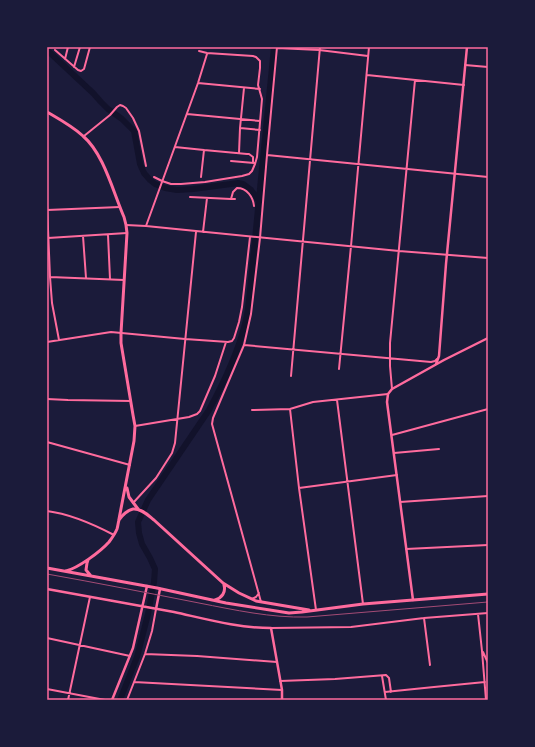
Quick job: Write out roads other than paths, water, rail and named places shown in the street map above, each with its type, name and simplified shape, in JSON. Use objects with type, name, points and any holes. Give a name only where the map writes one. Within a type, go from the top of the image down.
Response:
[{"type":"main road","points":[[47,112],[84,136],[93,146],[102,162],[126,225],[127,233],[121,333],[135,426],[130,465],[117,531],[99,552],[64,572]]},
{"type":"main road","points":[[126,482],[128,493],[133,503],[139,510],[154,520],[223,583],[251,599],[311,611]]},
{"type":"main road","points":[[119,521],[127,511],[134,509],[139,510]]},
{"type":"main road","points":[[89,558],[86,568],[87,572],[92,576]]},
{"type":"main road","points":[[47,568],[148,586],[226,603],[289,613],[363,604],[488,594]]},
{"type":"main road","points":[[214,600],[219,598],[224,593],[225,586],[223,583]]},
{"type":"street","points":[[65,58],[68,47]]},
{"type":"street","points":[[74,67],[80,47]]},
{"type":"street","points":[[55,50],[80,71],[82,70],[90,47]]},
{"type":"street","points":[[262,602],[212,424],[213,418],[244,345],[251,314],[260,238],[277,47],[368,56]]},
{"type":"street","points":[[291,376],[320,47]]},
{"type":"street","points":[[339,369],[369,47]]},
{"type":"street","points":[[435,365],[439,357],[447,254],[467,47]]},
{"type":"street","points":[[154,177],[161,183],[171,184],[205,182],[249,174],[254,168],[260,130],[262,99],[258,86],[260,61],[253,56],[198,51]]},
{"type":"street","points":[[146,226],[198,83],[207,53]]},
{"type":"street","points":[[466,65],[488,67]]},
{"type":"street","points":[[367,75],[464,85]]},
{"type":"street","points":[[392,389],[390,357],[415,80]]},
{"type":"street","points":[[198,83],[260,89]]},
{"type":"street","points":[[239,153],[244,88]]},
{"type":"street","points":[[84,136],[110,115],[116,107],[123,106],[126,108],[139,131],[146,166]]},
{"type":"street","points":[[187,114],[260,121]]},
{"type":"street","points":[[240,128],[260,130]]},
{"type":"street","points":[[175,147],[249,154],[252,156],[254,163]]},
{"type":"street","points":[[201,177],[204,150]]},
{"type":"street","points":[[267,155],[488,177]]},
{"type":"street","points":[[231,161],[254,163]]},
{"type":"street","points":[[231,199],[234,191],[237,188],[242,188],[250,195],[254,202],[254,206]]},
{"type":"street","points":[[190,197],[235,199]]},
{"type":"street","points":[[204,232],[207,198]]},
{"type":"street","points":[[47,205],[52,303],[59,340]]},
{"type":"street","points":[[47,210],[120,207]]},
{"type":"street","points":[[126,225],[488,258]]},
{"type":"street","points":[[133,503],[153,482],[172,453],[175,443],[196,232]]},
{"type":"street","points":[[48,238],[127,233]]},
{"type":"street","points":[[108,235],[110,280]]},
{"type":"street","points":[[83,236],[86,278]]},
{"type":"street","points":[[47,342],[111,332],[185,339],[226,342],[232,341],[237,331],[251,237]]},
{"type":"street","points":[[50,277],[124,280]]},
{"type":"street","points":[[413,601],[387,402],[388,394],[392,389],[444,360],[488,338]]},
{"type":"street","points":[[135,426],[178,420],[193,416],[200,411],[215,376],[226,342]]},
{"type":"street","points":[[244,345],[390,357],[431,362],[435,365]]},
{"type":"street","points":[[439,357],[444,360]]},
{"type":"street","points":[[431,362],[439,357]]},
{"type":"street","points":[[252,410],[290,409],[309,403],[388,394]]},
{"type":"street","points":[[47,399],[131,401]]},
{"type":"street","points":[[337,400],[363,604]]},
{"type":"street","points":[[290,409],[299,488],[316,610]]},
{"type":"street","points":[[392,434],[488,409]]},
{"type":"street","points":[[47,442],[130,465]]},
{"type":"street","points":[[394,453],[439,449]]},
{"type":"street","points":[[299,488],[397,474]]},
{"type":"street","points":[[400,502],[488,496]]},
{"type":"street","points":[[47,511],[66,514],[90,523],[114,535]]},
{"type":"street","points":[[406,549],[488,545]]},
{"type":"street","points":[[112,700],[130,656],[144,607],[148,586]]},
{"type":"street","points":[[127,700],[145,654],[152,631],[158,588]]},
{"type":"street","points":[[47,589],[257,628],[351,627],[424,618],[488,613]]},
{"type":"street","points":[[251,599],[256,597],[259,593]]},
{"type":"street","points":[[68,700],[90,597]]},
{"type":"street","points":[[478,613],[486,700]]},
{"type":"street","points":[[424,618],[430,666]]},
{"type":"street","points":[[271,628],[282,690],[282,700]]},
{"type":"street","points":[[47,638],[130,656]]},
{"type":"street","points":[[482,651],[488,663]]},
{"type":"street","points":[[145,654],[276,662]]},
{"type":"street","points":[[484,672],[488,670]]},
{"type":"street","points":[[280,681],[386,675],[389,677],[392,692]]},
{"type":"street","points":[[382,676],[386,700]]},
{"type":"street","points":[[134,682],[282,690]]},
{"type":"street","points":[[384,692],[485,682]]},
{"type":"street","points":[[47,688],[105,700]]},
{"type":"waterway","points":[[120,700],[137,657],[148,614],[154,582],[155,569],[142,544],[138,522],[148,500],[209,410],[225,379],[234,357],[248,312],[274,47]]},
{"type":"waterway","points":[[47,50],[108,109],[122,119],[134,131],[140,164],[144,173],[155,184],[165,188],[177,190],[238,183],[243,184],[251,190],[259,201]]},
{"type":"railway","points":[[47,574],[240,611],[294,617],[488,602]]}]
